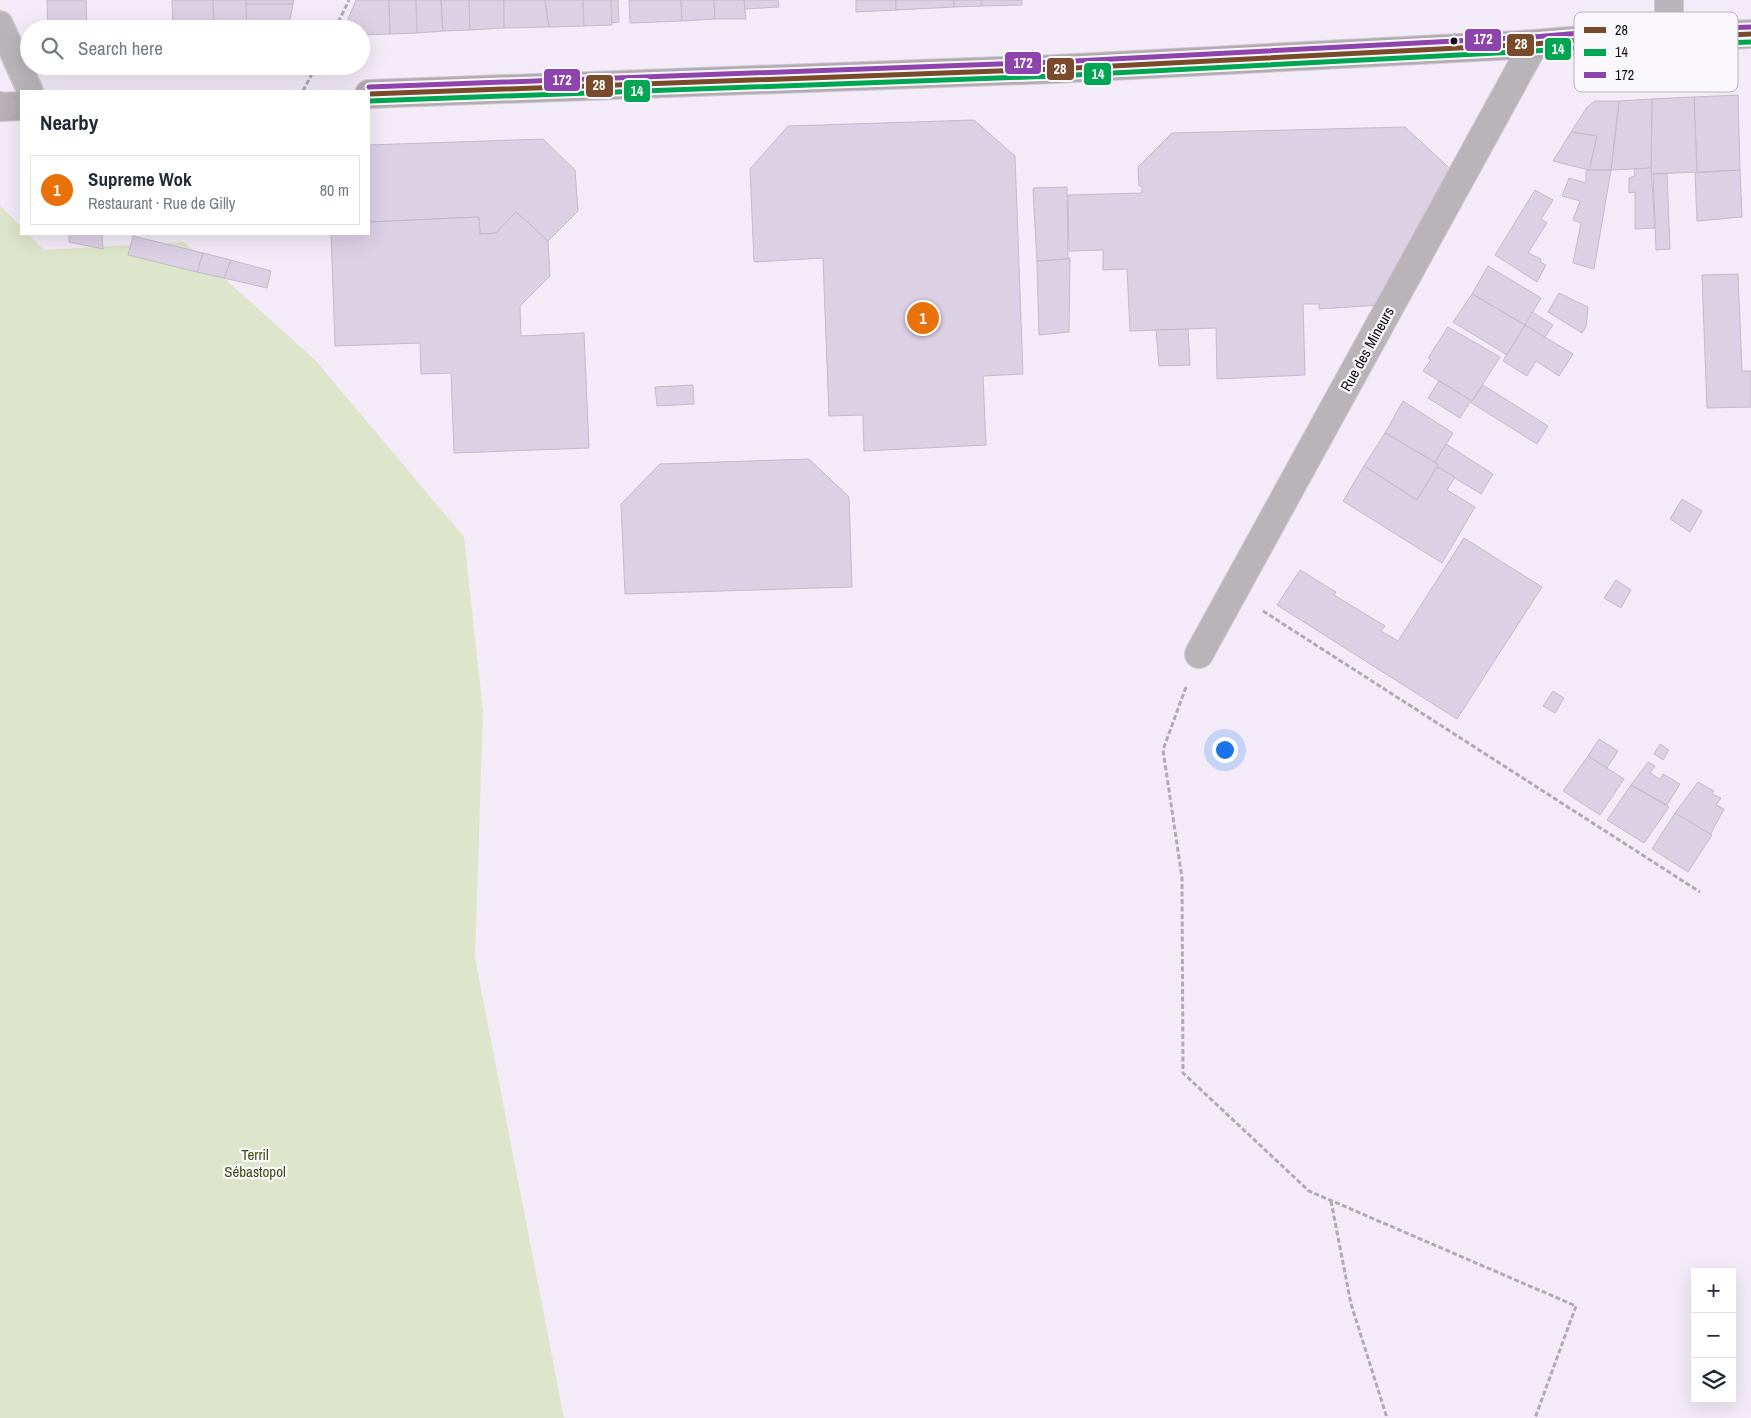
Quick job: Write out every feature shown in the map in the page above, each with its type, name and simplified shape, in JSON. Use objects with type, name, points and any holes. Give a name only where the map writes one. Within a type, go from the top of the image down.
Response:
[{"type":"main road","points":[[1738,35],[1751,34]]},
{"type":"main road","points":[[370,94],[1055,69],[1574,41]]},
{"type":"street","name":"Rue des Mineurs","points":[[1199,654],[1534,44]]},
{"type":"lane","points":[[0,24],[20,69]]},
{"type":"lane","points":[[23,75],[30,90]]},
{"type":"path","points":[[339,20],[349,0]]},
{"type":"path","points":[[304,90],[311,75]]},
{"type":"path","points":[[1233,591],[1700,892]]},
{"type":"path","points":[[1199,654],[1163,750],[1182,878],[1183,1073],[1309,1191],[1576,1306],[1536,1418]]},
{"type":"path","points":[[1331,1200],[1351,1304],[1387,1418]]},
{"type":"green space","name":"Terril Sébastopol","points":[[0,205],[20,226],[20,235],[29,235],[44,250],[184,242],[316,361],[464,537],[483,711],[475,958],[564,1418],[0,1418]]},
{"type":"building","points":[[47,0],[86,0],[87,20],[48,20]]},
{"type":"building","points":[[172,0],[213,0],[214,20],[173,20]]},
{"type":"building","points":[[213,0],[246,0],[247,20],[214,20]]},
{"type":"building","points":[[246,0],[294,0],[293,4],[246,4]]},
{"type":"building","points":[[356,0],[389,0],[390,34],[370,35],[370,20],[348,20]]},
{"type":"building","points":[[389,0],[416,0],[417,33],[390,34]]},
{"type":"building","points":[[416,0],[441,0],[443,31],[417,33]]},
{"type":"building","points":[[441,0],[469,0],[470,30],[443,31]]},
{"type":"building","points":[[469,0],[504,0],[504,28],[470,30]]},
{"type":"building","points":[[504,0],[545,0],[549,27],[504,28]]},
{"type":"building","points":[[545,0],[583,0],[584,26],[549,27]]},
{"type":"building","points":[[583,0],[611,0],[612,25],[584,26]]},
{"type":"building","points":[[611,0],[618,0],[619,22],[612,23]]},
{"type":"building","points":[[629,0],[681,0],[682,21],[630,23]]},
{"type":"building","points":[[681,0],[714,0],[715,19],[682,21]]},
{"type":"building","points":[[714,0],[744,0],[746,19],[715,19]]},
{"type":"building","points":[[744,0],[778,0],[779,7],[745,9]]},
{"type":"building","points":[[856,0],[896,0],[896,10],[856,12]]},
{"type":"building","points":[[896,0],[954,0],[954,7],[896,10]]},
{"type":"building","points":[[954,0],[981,0],[982,6],[954,7]]},
{"type":"building","points":[[981,0],[1022,0],[1022,5],[982,6]]},
{"type":"building","points":[[246,4],[293,4],[290,20],[247,20]]},
{"type":"building","points":[[1738,95],[1740,170],[1697,172],[1694,97]]},
{"type":"building","points":[[1694,97],[1697,172],[1651,174],[1652,99]]},
{"type":"building","points":[[1652,99],[1651,168],[1611,170],[1619,101]]},
{"type":"building","points":[[1595,101],[1619,101],[1611,170],[1589,170],[1597,136],[1571,132],[1587,107]]},
{"type":"building","points":[[974,120],[1015,156],[1023,374],[983,376],[986,445],[864,451],[863,415],[829,416],[823,258],[754,262],[750,169],[788,126]]},
{"type":"building","points":[[1405,127],[1460,178],[1381,305],[1319,309],[1319,304],[1303,304],[1305,375],[1217,379],[1216,328],[1130,331],[1127,269],[1103,270],[1103,250],[1069,251],[1068,195],[1142,193],[1142,186],[1139,186],[1138,167],[1172,133]]},
{"type":"building","points":[[1571,132],[1597,136],[1589,170],[1553,161]]},
{"type":"building","points":[[543,139],[575,170],[578,211],[548,241],[516,212],[496,233],[480,234],[479,217],[370,222],[370,145]]},
{"type":"building","points":[[1651,168],[1655,228],[1635,229],[1635,192],[1629,193],[1629,178],[1635,176],[1634,169]]},
{"type":"building","points":[[1586,170],[1611,170],[1594,269],[1573,263],[1581,223],[1573,220],[1580,201],[1562,196],[1569,178],[1586,183]]},
{"type":"building","points":[[1740,170],[1742,217],[1697,221],[1695,173]]},
{"type":"building","points":[[1653,174],[1667,174],[1670,249],[1656,250]]},
{"type":"building","points":[[1067,187],[1068,259],[1037,261],[1033,190],[1034,188]]},
{"type":"building","points":[[1535,190],[1553,200],[1541,219],[1547,223],[1528,253],[1541,259],[1540,262],[1546,265],[1537,282],[1495,255]]},
{"type":"building","points":[[516,212],[548,241],[550,276],[520,306],[521,336],[584,333],[589,448],[454,453],[451,373],[421,374],[420,343],[335,346],[331,235],[370,235],[370,222],[479,217],[480,234],[496,233]]},
{"type":"building","points":[[69,235],[102,235],[103,249],[69,242]]},
{"type":"building","points":[[133,236],[203,253],[197,272],[128,255]]},
{"type":"building","points":[[203,253],[231,260],[224,278],[197,272]]},
{"type":"building","points":[[1070,257],[1069,332],[1039,335],[1037,261],[1068,259]]},
{"type":"building","points":[[231,260],[271,271],[267,288],[224,278]]},
{"type":"building","points":[[1488,266],[1541,298],[1525,325],[1472,294]]},
{"type":"building","points":[[1738,274],[1742,371],[1751,371],[1751,407],[1707,408],[1702,275]]},
{"type":"building","points":[[1559,293],[1588,307],[1586,327],[1582,333],[1548,312]]},
{"type":"building","points":[[1472,294],[1525,325],[1507,355],[1453,322]]},
{"type":"building","points":[[1532,312],[1553,325],[1545,337],[1525,325]]},
{"type":"building","points":[[1525,325],[1573,354],[1559,376],[1536,361],[1527,376],[1503,361]]},
{"type":"building","points":[[1448,327],[1500,357],[1472,401],[1423,371],[1431,360],[1428,358]]},
{"type":"building","points":[[1188,329],[1190,365],[1159,366],[1156,330]]},
{"type":"building","points":[[1439,381],[1472,401],[1483,385],[1548,426],[1537,444],[1470,402],[1460,418],[1428,398]]},
{"type":"building","points":[[693,385],[694,404],[657,406],[655,387]]},
{"type":"building","points":[[1403,401],[1453,433],[1435,462],[1385,433]]},
{"type":"building","points":[[1385,433],[1438,464],[1417,500],[1364,466]]},
{"type":"building","points":[[1446,444],[1493,474],[1481,494],[1437,467],[1438,464],[1435,462]]},
{"type":"building","points":[[809,459],[849,497],[852,587],[625,594],[621,504],[660,464]]},
{"type":"building","points":[[1364,466],[1417,500],[1437,467],[1455,477],[1447,490],[1475,507],[1442,563],[1343,501]]},
{"type":"building","points":[[1682,499],[1702,511],[1690,532],[1670,519]]},
{"type":"building","points":[[1464,538],[1542,587],[1457,719],[1277,605],[1300,570],[1336,592],[1334,595],[1385,626],[1381,631],[1398,641]]},
{"type":"building","points":[[1616,580],[1631,590],[1621,608],[1604,598]]},
{"type":"building","points":[[1553,691],[1564,698],[1555,713],[1543,706]]},
{"type":"building","points":[[1599,739],[1618,751],[1607,768],[1588,756]]},
{"type":"building","points":[[1660,744],[1669,750],[1663,760],[1654,754]]},
{"type":"building","points":[[1588,756],[1624,779],[1600,815],[1563,791]]},
{"type":"building","points":[[1648,762],[1655,766],[1650,773],[1660,779],[1663,774],[1680,784],[1667,805],[1631,785]]},
{"type":"building","points":[[1698,782],[1714,791],[1712,794],[1721,798],[1716,805],[1724,809],[1710,835],[1675,813]]},
{"type":"building","points":[[1631,785],[1669,807],[1644,843],[1607,820]]},
{"type":"building","points":[[1675,813],[1712,835],[1688,872],[1652,849]]},
{"type":"transit line","name":"172","points":[[1738,27],[1751,27]]},
{"type":"transit line","name":"172","points":[[369,87],[1055,62],[1574,34]]},
{"type":"transit line","name":"28","points":[[1738,35],[1751,34]]},
{"type":"transit line","name":"28","points":[[370,94],[1055,69],[1574,41]]},
{"type":"transit line","name":"14","points":[[1738,42],[1751,42]]},
{"type":"transit line","name":"14","points":[[370,101],[1055,76],[1574,48]]},
{"type":"place","name":"Supreme Wok","points":[[923,318]]}]
